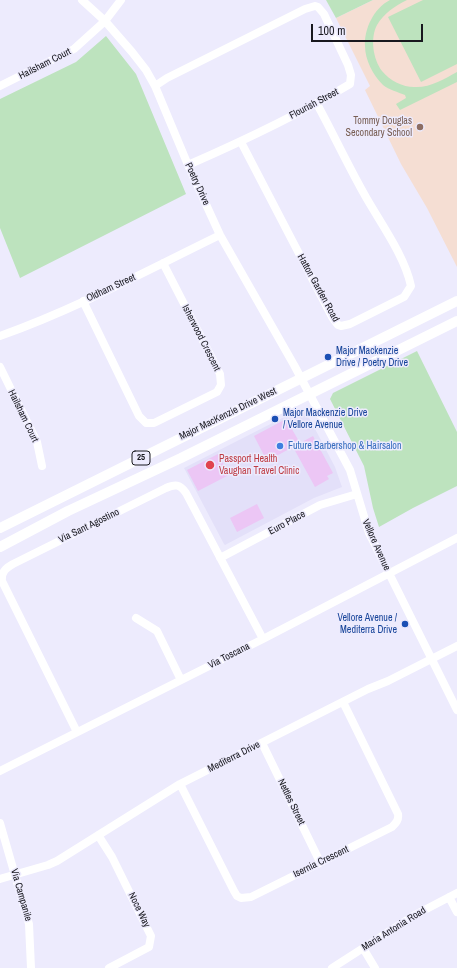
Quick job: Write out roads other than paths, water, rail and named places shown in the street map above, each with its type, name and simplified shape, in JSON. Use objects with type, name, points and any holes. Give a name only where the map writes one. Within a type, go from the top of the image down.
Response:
[{"type":"main road","name":"Major MacKenzie Drive West","points":[[0,528],[457,301]]},
{"type":"main road","name":"Major MacKenzie Drive West","points":[[0,547],[68,511],[181,458],[457,321]]},
{"type":"street","name":"Poetry Drive","points":[[82,0],[105,21],[146,70],[155,86],[188,165],[220,235],[300,379]]},
{"type":"street","name":"Hailsham Court","points":[[0,86],[74,49],[105,21],[121,0]]},
{"type":"street","name":"Flourish Street","points":[[155,86],[167,78],[298,12],[315,6],[318,7],[324,14],[348,65],[351,75],[350,84],[317,104],[241,142],[188,165]]},
{"type":"street","name":"Hatton Garden Road","points":[[241,142],[332,317],[338,325],[341,326],[350,324],[404,297],[411,286],[409,275],[385,229],[366,198],[317,104]]},
{"type":"street","name":"Oldham Street","points":[[0,336],[34,324],[220,235]]},
{"type":"street","name":"Isherwood Crescent","points":[[83,301],[139,416],[146,423],[154,423],[217,392],[221,385],[220,374],[163,263]]},
{"type":"street","name":"Hailsham Court","points":[[0,367],[37,442],[42,466]]},
{"type":"street","name":"Vellore Avenue","points":[[300,379],[350,470],[369,533],[457,710]]},
{"type":"street","name":"Via Sant Agostino","points":[[77,732],[4,586],[2,576],[3,571],[13,564],[166,488],[177,485],[181,486],[263,639]]},
{"type":"street","name":"Euro Place","points":[[220,558],[320,505],[357,494]]},
{"type":"street","name":"Via Toscana","points":[[0,771],[263,639],[457,538]]},
{"type":"street","points":[[136,618],[157,631],[181,680]]},
{"type":"street","name":"Mediterra Drive","points":[[0,879],[56,861],[180,784],[457,646]]},
{"type":"street","name":"Isernia Crescent","points":[[180,784],[237,896],[241,898],[251,897],[392,826],[399,818],[343,702]]},
{"type":"street","name":"Nettles Street","points":[[262,743],[320,862]]},
{"type":"street","name":"Via Campanile","points":[[0,823],[29,924],[31,968]]},
{"type":"street","name":"Noce Way","points":[[98,835],[112,857],[151,936],[149,947],[109,968]]},
{"type":"street","points":[[453,895],[457,912]]},
{"type":"street","name":"Maria Antonia Road","points":[[332,968],[413,916],[453,895]]},
{"type":"street","points":[[362,948],[375,968]]},
{"type":"place","name":"Tommy Douglas Secondary School","points":[[420,127]]},
{"type":"place","name":"Major Mackenzie Drive / Poetry Drive","points":[[328,357]]},
{"type":"place","name":"Major Mackenzie Drive / Vellore Avenue","points":[[275,419]]},
{"type":"place","name":"Future Barbershop & Hairsalon","points":[[280,446]]},
{"type":"place","name":"Passport Health Vaughan Travel Clinic","points":[[210,465]]},
{"type":"place","name":"Vellore Avenue / Mediterra Drive","points":[[405,624]]}]
